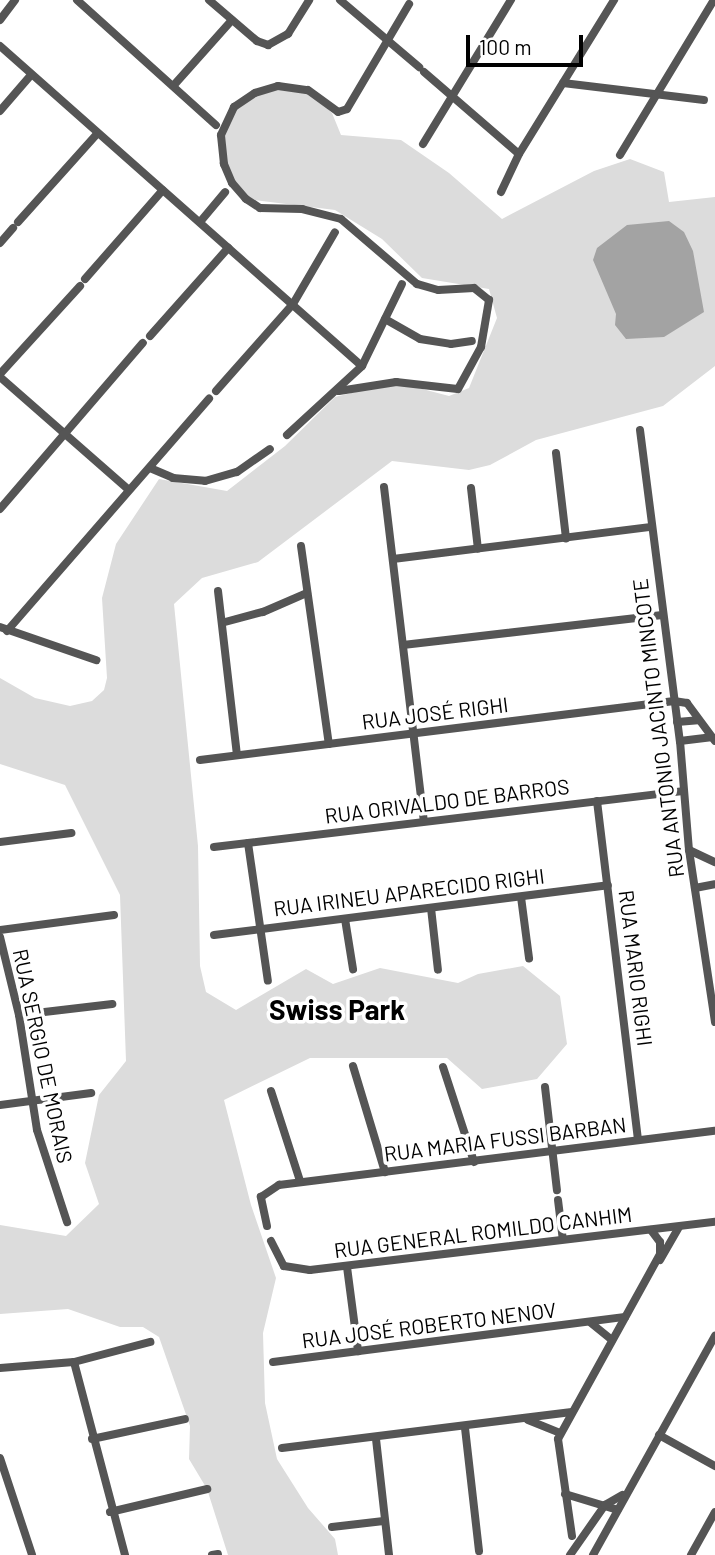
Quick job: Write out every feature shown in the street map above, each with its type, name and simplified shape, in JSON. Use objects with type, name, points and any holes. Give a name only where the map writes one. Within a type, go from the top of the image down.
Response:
[{"type":"street","points":[[0,20],[15,0]]},
{"type":"street","points":[[78,0],[216,125]]},
{"type":"street","points":[[209,0],[257,41],[275,44],[288,34],[309,0]]},
{"type":"street","points":[[340,0],[519,154]]},
{"type":"street","points":[[423,144],[453,99],[511,0]]},
{"type":"street","points":[[501,192],[519,154],[614,0]]},
{"type":"street","points":[[621,155],[714,0]]},
{"type":"street","points":[[339,391],[396,383],[458,389],[481,347],[489,300],[474,288],[439,290],[417,284],[341,219],[302,209],[260,208],[232,183],[224,164],[221,135],[234,107],[254,93],[278,86],[308,90],[338,112],[347,109],[409,4]]},
{"type":"street","points":[[174,85],[232,20]]},
{"type":"street","points":[[0,46],[362,366]]},
{"type":"street","points":[[0,111],[31,75]]},
{"type":"street","points":[[563,83],[655,97],[704,100]]},
{"type":"street","points":[[0,243],[97,134]]},
{"type":"street","points":[[129,490],[0,375],[163,190]]},
{"type":"street","points":[[200,222],[225,192]]},
{"type":"street","points":[[216,391],[293,304],[335,232]]},
{"type":"street","points":[[0,509],[228,248]]},
{"type":"street","points":[[287,435],[339,391],[362,366],[402,284]]},
{"type":"street","points":[[385,319],[420,339],[451,344],[472,341]]},
{"type":"street","points":[[96,660],[3,629],[209,399]]},
{"type":"street","name":"RUA ANTONIO JACINTO MINCOTE","points":[[640,430],[680,741],[689,850],[715,1022]]},
{"type":"street","points":[[149,468],[173,478],[205,481],[237,472],[270,449]]},
{"type":"street","points":[[556,453],[566,538]]},
{"type":"street","points":[[384,487],[424,821]]},
{"type":"street","points":[[471,488],[478,549]]},
{"type":"street","points":[[393,559],[651,527]]},
{"type":"street","points":[[301,546],[329,744]]},
{"type":"street","points":[[218,591],[225,622],[237,755]]},
{"type":"street","points":[[225,622],[263,612],[307,593]]},
{"type":"street","points":[[404,645],[662,615]]},
{"type":"street","points":[[674,701],[687,703],[713,739]]},
{"type":"street","name":"RUA JOSÉ RIGHI","points":[[200,760],[674,701]]},
{"type":"street","points":[[677,722],[698,720]]},
{"type":"street","points":[[680,741],[713,739]]},
{"type":"street","name":"RUA ORIVALDO DE BARROS","points":[[214,847],[683,790]]},
{"type":"street","name":"RUA MARIO RIGHI","points":[[597,801],[638,1140]]},
{"type":"street","points":[[0,842],[71,833]]},
{"type":"street","points":[[248,843],[268,981]]},
{"type":"street","points":[[689,850],[715,862]]},
{"type":"street","points":[[695,888],[715,884]]},
{"type":"street","name":"RUA IRINEU APARECIDO RIGHI","points":[[214,935],[608,885]]},
{"type":"street","points":[[522,897],[529,958]]},
{"type":"street","points":[[431,908],[438,970]]},
{"type":"street","points":[[0,930],[114,915]]},
{"type":"street","points":[[345,919],[353,969]]},
{"type":"street","name":"RUA SERGIO DE MORAIS","points":[[0,937],[19,1016],[45,1160],[67,1222]]},
{"type":"street","points":[[19,1016],[112,1004]]},
{"type":"street","points":[[353,1066],[385,1172]]},
{"type":"street","points":[[443,1067],[474,1162]]},
{"type":"street","points":[[545,1087],[557,1190]]},
{"type":"street","points":[[267,1226],[260,1205],[264,1191],[300,1181],[271,1091]]},
{"type":"street","points":[[0,1105],[91,1093]]},
{"type":"street","name":"RUA MARIA FUSSI BARBAN","points":[[300,1181],[474,1162],[715,1130]]},
{"type":"street","points":[[558,1200],[563,1239]]},
{"type":"street","name":"RUA GENERAL ROMILDO CANHIM","points":[[271,1241],[284,1266],[291,1270],[347,1267],[715,1222]]},
{"type":"street","points":[[572,1536],[557,1447],[561,1433],[625,1317],[679,1227]]},
{"type":"street","points":[[651,1230],[661,1248],[654,1268]]},
{"type":"street","points":[[347,1267],[358,1352]]},
{"type":"street","name":"RUA JOSÉ ROBERTO NENOV","points":[[272,1362],[625,1317]]},
{"type":"street","points":[[590,1323],[612,1340]]},
{"type":"street","points":[[593,1555],[618,1510],[622,1495],[715,1336]]},
{"type":"street","points":[[0,1368],[74,1362],[150,1342]]},
{"type":"street","points":[[74,1362],[110,1512],[125,1555]]},
{"type":"street","points":[[282,1448],[466,1428],[572,1412]]},
{"type":"street","points":[[92,1439],[185,1419]]},
{"type":"street","points":[[525,1419],[561,1433]]},
{"type":"street","points":[[466,1428],[479,1551]]},
{"type":"street","points":[[659,1435],[715,1466]]},
{"type":"street","points":[[376,1439],[389,1555]]},
{"type":"street","points":[[0,1458],[4,1490],[32,1555]]},
{"type":"street","points":[[110,1512],[207,1489]]},
{"type":"street","points":[[565,1494],[618,1510]]},
{"type":"street","points":[[570,1555],[605,1505],[622,1495]]},
{"type":"street","points":[[691,1555],[715,1512]]},
{"type":"street","points":[[332,1527],[384,1521]]},
{"type":"shaded area","points":[[278,86],[308,90],[332,113],[341,135],[401,140],[449,173],[502,219],[594,171],[630,159],[664,172],[669,202],[715,197],[715,366],[663,406],[536,440],[490,465],[469,470],[392,461],[258,562],[202,578],[174,604],[198,846],[200,966],[206,992],[236,1010],[306,969],[333,984],[380,968],[458,983],[478,974],[523,966],[560,996],[567,1044],[537,1079],[482,1089],[447,1058],[310,1058],[224,1100],[251,1205],[276,1278],[263,1333],[265,1403],[277,1459],[308,1508],[335,1539],[338,1555],[228,1555],[207,1489],[189,1459],[190,1426],[159,1337],[143,1327],[120,1327],[68,1309],[0,1314],[0,1225],[66,1236],[99,1204],[85,1163],[99,1095],[126,1061],[120,895],[65,785],[0,764],[0,678],[35,698],[70,706],[92,701],[104,690],[107,678],[102,598],[116,544],[159,479],[227,491],[285,446],[335,397],[396,382],[449,396],[469,388],[497,318],[489,289],[422,278],[382,239],[335,210],[246,199],[232,183],[221,135],[234,107]]},
{"type":"shaded area","points":[[669,221],[684,232],[693,251],[704,312],[664,337],[626,339],[615,325],[616,314],[593,260],[597,248],[627,225]]},
{"type":"district","name":"Swiss Park","points":[[337,1009]]}]
